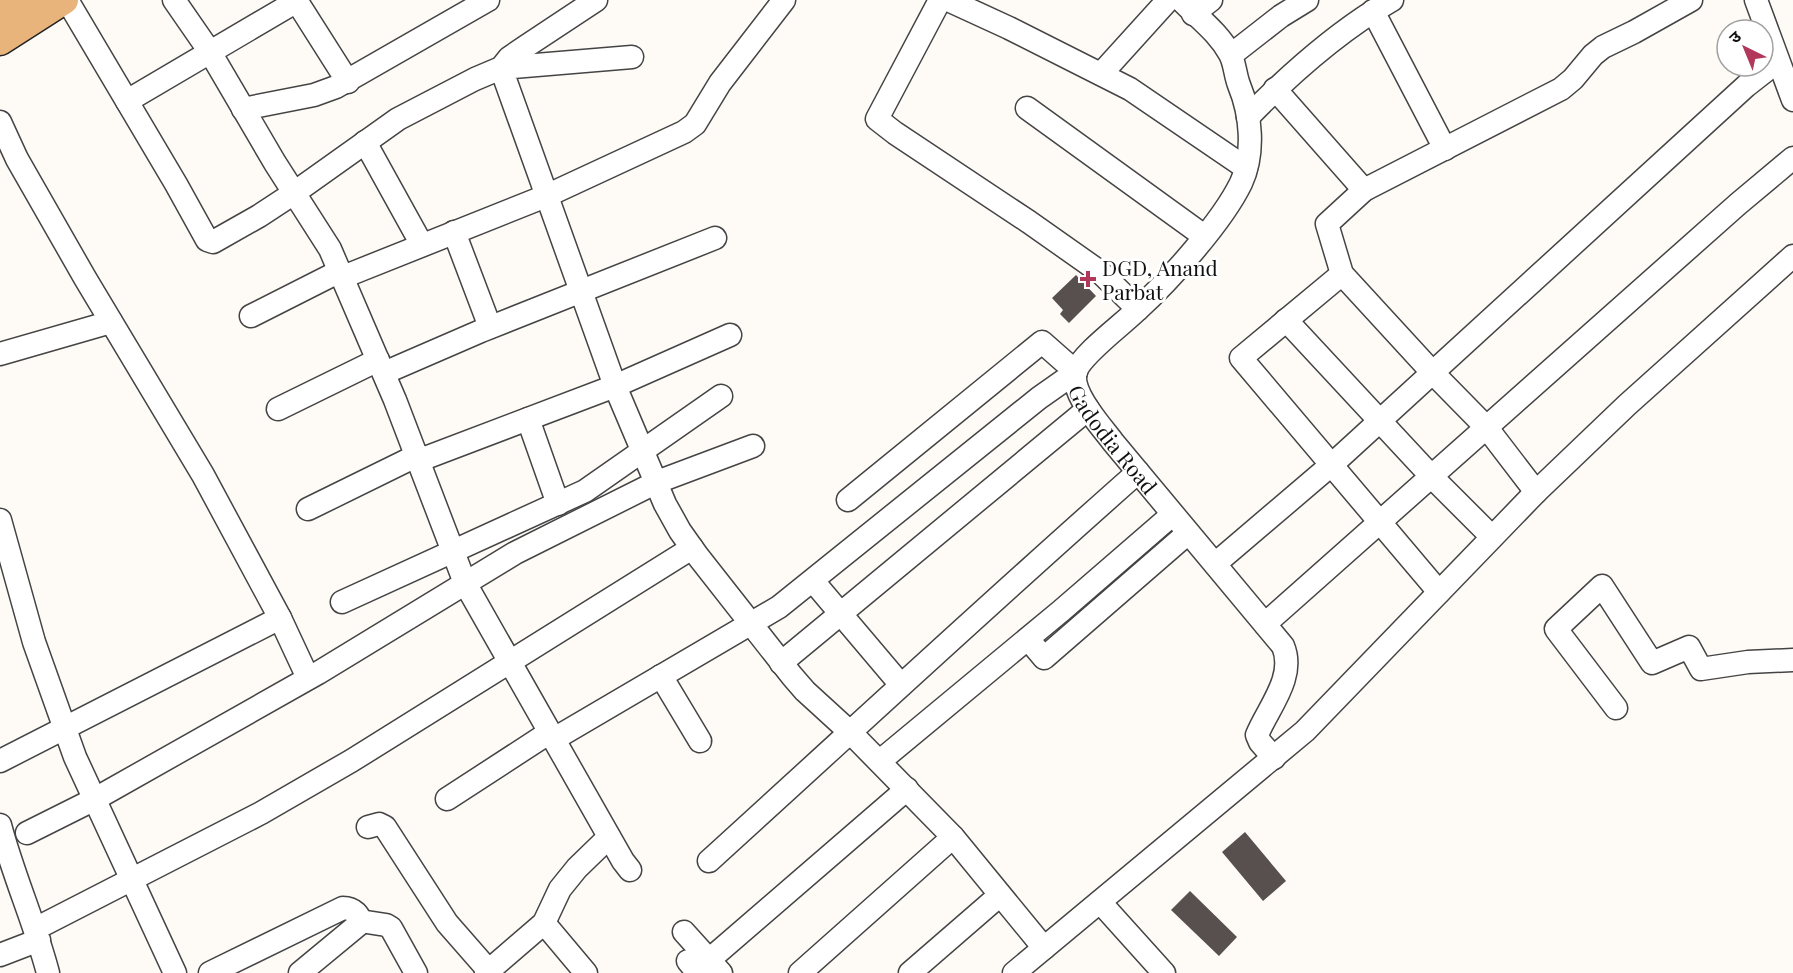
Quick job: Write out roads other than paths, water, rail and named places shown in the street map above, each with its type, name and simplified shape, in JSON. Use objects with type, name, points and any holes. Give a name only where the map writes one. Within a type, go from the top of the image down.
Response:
[{"type":"main road","points":[[0,40],[65,0]]},
{"type":"street","points":[[65,0],[209,242],[213,242],[259,216],[413,111],[475,79],[501,68],[632,57]]},
{"type":"street","points":[[174,0],[210,52],[330,249],[419,457],[465,583],[630,870]]},
{"type":"street","points":[[127,101],[296,0],[348,82]]},
{"type":"street","points":[[243,109],[314,95],[348,82],[460,7],[488,0]]},
{"type":"street","points":[[501,68],[508,58],[597,0]]},
{"type":"street","points":[[250,316],[342,274],[546,196],[692,127],[720,83],[784,0]]},
{"type":"street","points":[[940,0],[878,119],[1100,272],[1138,309]]},
{"type":"street","points":[[948,0],[1009,28],[1146,99],[1246,168]]},
{"type":"street","points":[[1101,74],[1168,0]]},
{"type":"street","points":[[1231,55],[1281,16],[1307,0]]},
{"type":"street","points":[[1536,492],[1487,428],[1342,274],[1327,224],[1364,190],[1561,89],[1603,47],[1691,0]]},
{"type":"street","points":[[1756,0],[1785,70],[1793,100]]},
{"type":"street","name":"Gadodia Road","points":[[1195,4],[1231,55],[1248,117],[1249,147],[1246,168],[1228,205],[1204,236],[1138,309],[1085,358],[1076,372],[1076,384],[1080,396],[1089,409],[1172,515],[1279,640],[1285,652],[1285,673],[1280,689],[1257,735],[1274,758]]},
{"type":"street","points":[[1248,117],[1306,61],[1382,5],[1445,149]]},
{"type":"street","points":[[501,68],[615,386],[665,504],[680,531],[751,625],[805,691],[880,761],[953,837],[1044,948]]},
{"type":"street","points":[[1215,564],[1380,420],[1746,86],[1785,70]]},
{"type":"street","points":[[1275,89],[1364,190]]},
{"type":"street","points":[[1027,108],[1204,236]]},
{"type":"street","points":[[0,122],[17,159],[111,322],[203,474],[280,618],[308,678]]},
{"type":"street","points":[[366,142],[422,245]]},
{"type":"street","points":[[1265,624],[1738,204],[1793,158]]},
{"type":"street","points":[[454,232],[490,327]]},
{"type":"street","points":[[278,409],[381,366],[582,292],[715,238]]},
{"type":"street","points":[[1014,973],[1305,731],[1536,492],[1627,405],[1793,256]]},
{"type":"street","points":[[1342,274],[1240,358],[1439,592]]},
{"type":"street","points":[[1286,320],[1432,477],[1492,537]]},
{"type":"street","points":[[0,354],[111,322]]},
{"type":"street","points":[[308,509],[419,457],[615,386],[730,335]]},
{"type":"street","points":[[447,799],[552,735],[751,625],[813,581],[1040,398],[1076,372],[1042,342],[848,500]]},
{"type":"street","points":[[342,602],[453,549],[585,491],[721,396]]},
{"type":"street","points":[[781,663],[1089,409]]},
{"type":"street","points":[[528,419],[558,504]]},
{"type":"street","points":[[27,833],[95,799],[308,678],[515,553],[657,482],[753,446]]},
{"type":"street","points":[[709,861],[1138,472]]},
{"type":"street","points":[[880,761],[1028,639],[1172,515]]},
{"type":"street","points":[[0,520],[34,642],[64,729],[175,973]]},
{"type":"street","points":[[1028,639],[1044,658],[1188,533]]},
{"type":"street","points":[[0,955],[132,880],[261,813],[341,766],[692,548]]},
{"type":"street","points":[[813,581],[901,685]]},
{"type":"street","points":[[1616,708],[1556,628],[1602,586],[1652,663],[1689,647],[1701,669],[1748,662],[1793,660]]},
{"type":"street","points":[[0,761],[280,618]]},
{"type":"street","points":[[661,676],[700,741]]},
{"type":"street","points":[[684,932],[704,967],[907,789]]},
{"type":"street","points":[[368,827],[379,824],[385,827],[447,923],[488,972],[544,923],[560,889],[577,868],[609,837]]},
{"type":"street","points":[[0,825],[14,875],[37,935],[48,973]]},
{"type":"street","points":[[800,973],[953,837]]},
{"type":"street","points":[[910,973],[1000,895]]},
{"type":"street","points":[[1100,902],[1164,973]]},
{"type":"street","points":[[210,973],[343,908],[354,911],[360,921]]},
{"type":"street","points":[[300,973],[360,921]]},
{"type":"street","points":[[360,921],[386,925],[391,928],[416,973]]},
{"type":"street","points":[[544,923],[586,973]]},
{"type":"place","name":"DGD, Anand Parbat","points":[[1088,279]]}]
